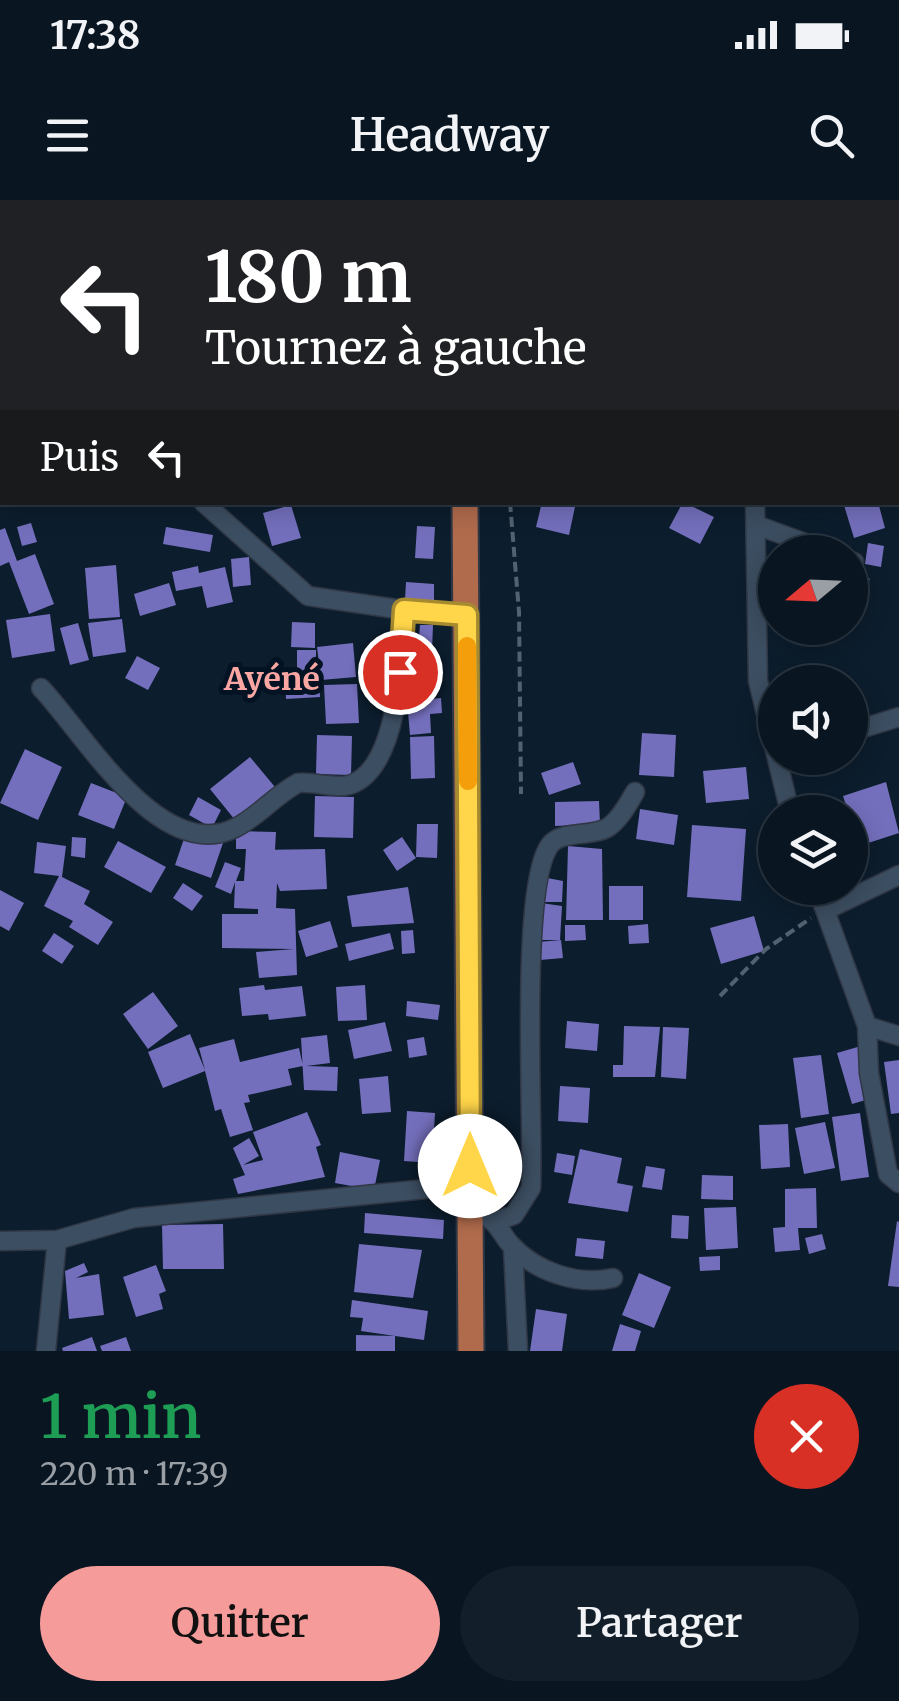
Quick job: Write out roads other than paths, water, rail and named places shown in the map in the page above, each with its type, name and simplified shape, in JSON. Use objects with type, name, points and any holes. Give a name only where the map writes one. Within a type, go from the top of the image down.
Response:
[{"type":"main road","points":[[465,505],[471,1351]]},
{"type":"street","points":[[206,505],[308,596],[467,615]]},
{"type":"street","points":[[755,505],[758,681]]},
{"type":"street","points":[[756,525],[783,535]]},
{"type":"street","points":[[41,688],[145,806],[177,828],[217,833],[236,828],[298,783],[342,787],[357,782],[372,768],[385,742],[398,693],[404,610]]},
{"type":"street","points":[[868,726],[899,717]]},
{"type":"street","points":[[494,1222],[514,1216],[531,1188],[530,991],[538,880],[547,850],[563,837],[590,835],[611,826],[636,792]]},
{"type":"street","points":[[826,910],[899,875]]},
{"type":"street","points":[[824,905],[866,1026],[869,1073],[888,1174],[899,1183]]},
{"type":"street","points":[[866,1026],[899,1036]]},
{"type":"street","points":[[0,1240],[57,1240],[134,1218],[414,1187],[436,1188],[470,1205],[494,1222],[513,1248],[562,1277],[595,1282],[613,1278]]},
{"type":"street","points":[[46,1351],[57,1240]]},
{"type":"street","points":[[513,1248],[518,1351]]},
{"type":"district","name":"Ayéné","points":[[272,679]]}]
